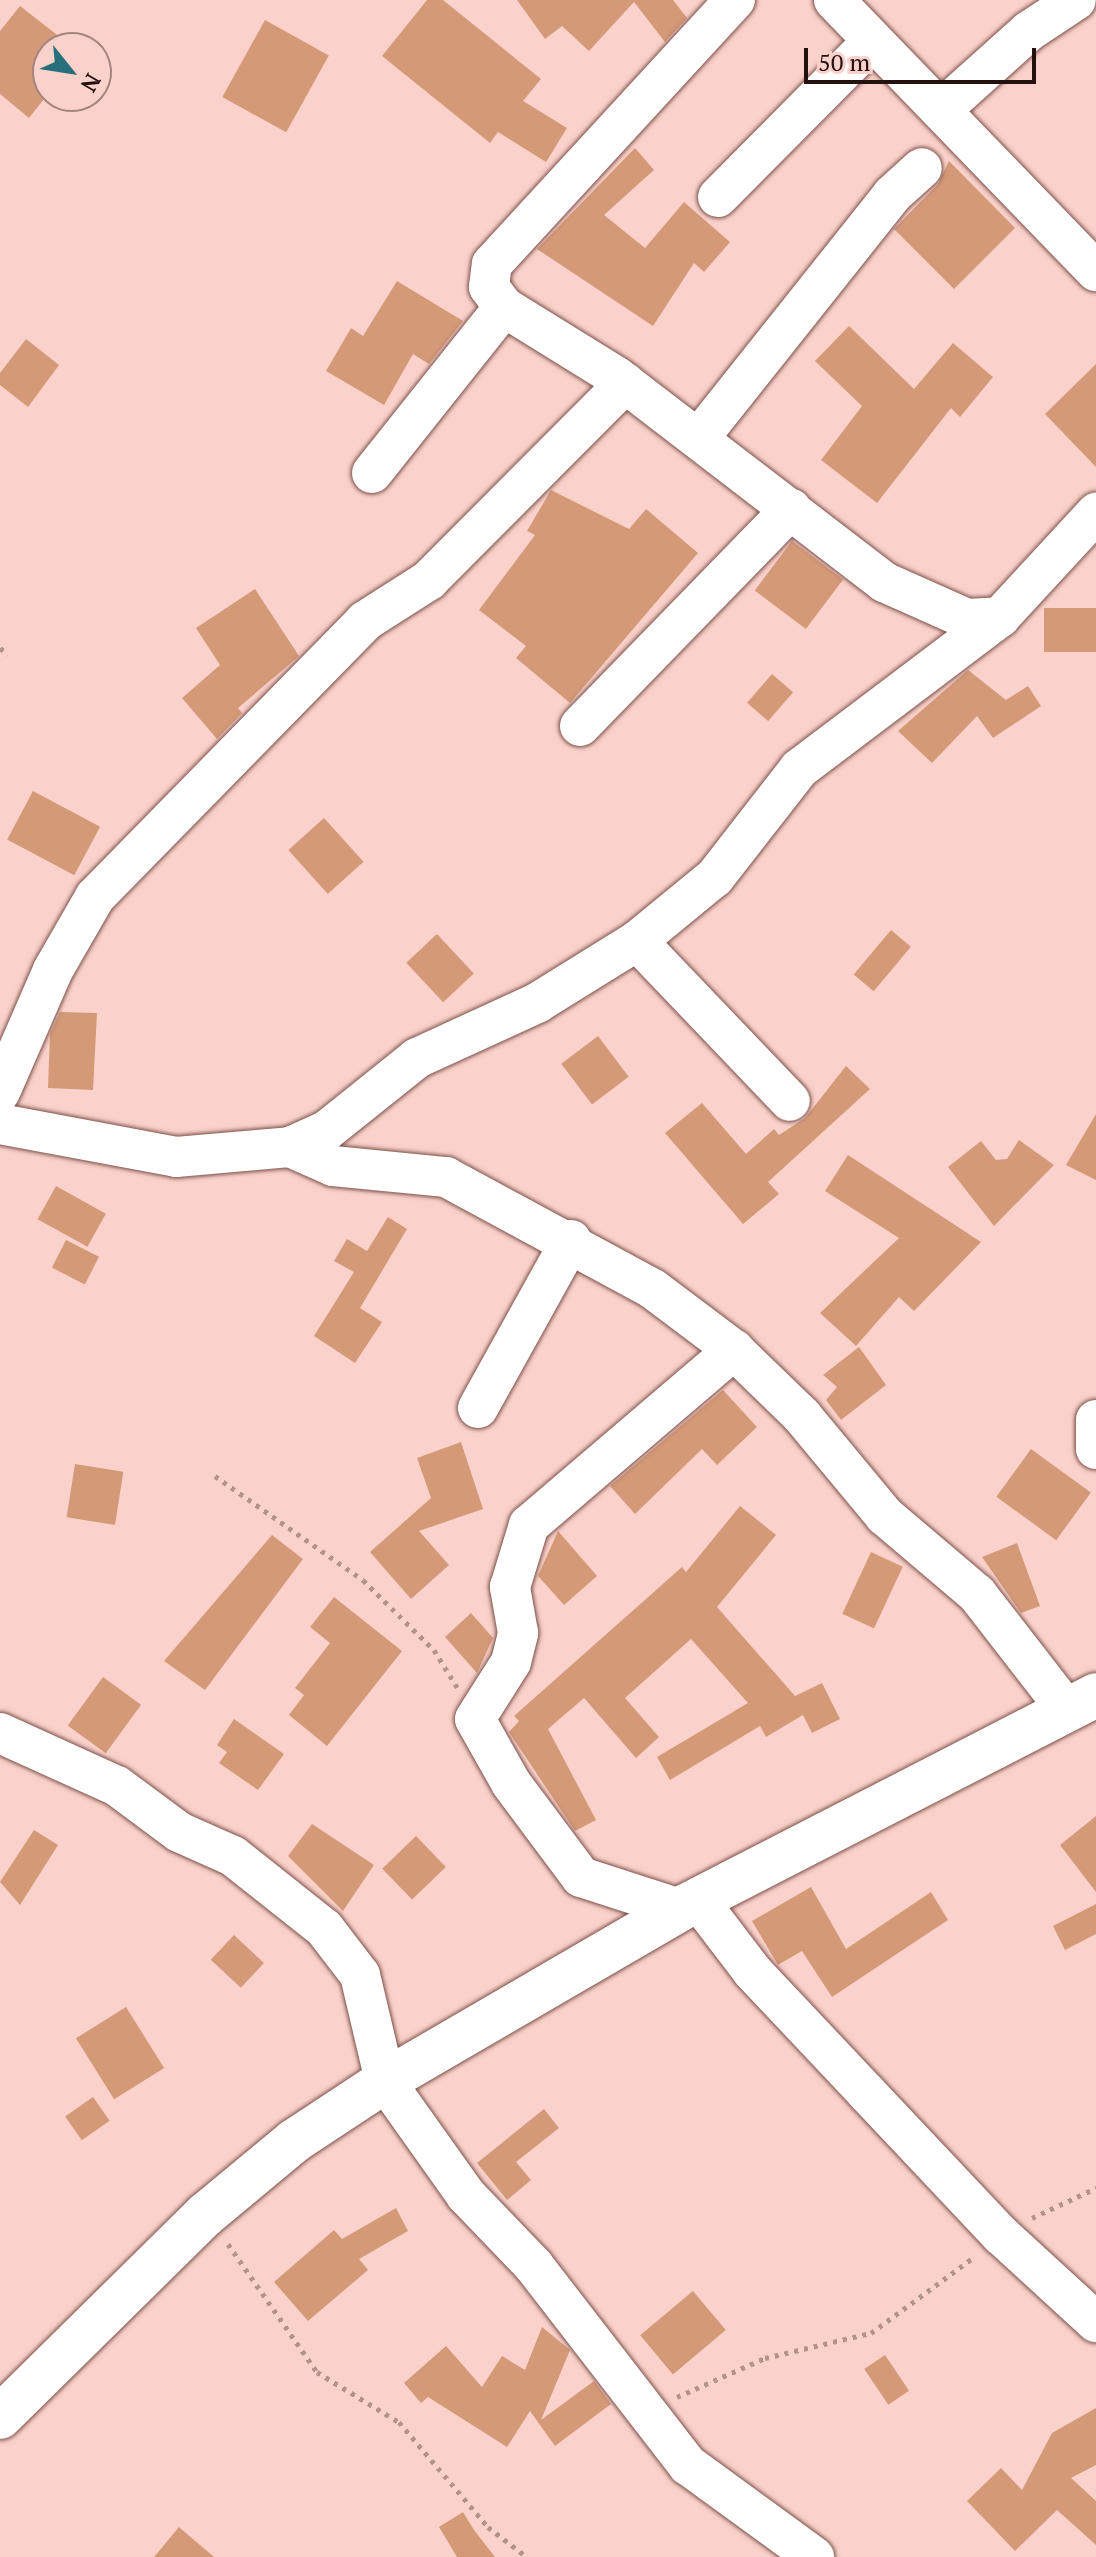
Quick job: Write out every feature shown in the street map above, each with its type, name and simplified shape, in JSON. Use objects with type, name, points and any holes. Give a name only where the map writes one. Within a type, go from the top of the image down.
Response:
[{"type":"main road","points":[[0,2417],[205,2215],[294,2141],[385,2081],[689,1904],[1081,1703]]},
{"type":"street","points":[[735,0],[492,264],[489,287],[504,307],[625,383],[884,582],[967,619],[1000,617]]},
{"type":"street","points":[[834,0],[1096,271]]},
{"type":"street","points":[[941,110],[1029,31],[1076,0]]},
{"type":"street","points":[[718,197],[873,41]]},
{"type":"street","points":[[699,438],[892,195],[922,168]]},
{"type":"street","points":[[372,473],[504,307]]},
{"type":"street","points":[[0,1092],[53,970],[95,897],[365,621],[429,580],[625,383]]},
{"type":"street","points":[[580,726],[791,509]]},
{"type":"street","points":[[0,1124],[176,1157],[290,1147],[326,1131],[417,1058],[537,1003],[637,941],[715,877],[799,769],[1000,617],[1096,513]]},
{"type":"street","points":[[637,941],[790,1101]]},
{"type":"street","points":[[290,1147],[333,1166],[446,1177],[571,1240],[734,1350],[802,1416],[885,1516],[977,1594],[1081,1703]]},
{"type":"street","points":[[478,1408],[571,1240]]},
{"type":"street","points":[[734,1350],[529,1525],[510,1587],[518,1633],[511,1662],[475,1719],[511,1783],[581,1877],[689,1904],[1001,2235],[1096,2322]]},
{"type":"street","points":[[1096,1420],[1096,1449]]},
{"type":"street","points":[[0,1733],[117,1786],[179,1832],[233,1856],[324,1928],[360,1975],[385,2081],[466,2195],[534,2266],[643,2413],[688,2465],[814,2557]]},
{"type":"path","points":[[0,648],[8,654]]},
{"type":"path","points":[[215,1476],[406,1618],[475,1719]]},
{"type":"path","points":[[643,2413],[765,2358],[871,2333],[1001,2235],[1096,2188]]},
{"type":"path","points":[[205,2215],[317,2372],[399,2422],[488,2527],[527,2557]]},
{"type":"building","points":[[427,0],[443,0],[541,79],[523,101],[567,128],[546,162],[498,132],[490,143],[382,56]]},
{"type":"building","points":[[517,0],[673,0],[687,18],[665,42],[634,2],[589,51],[562,26],[545,39]]},
{"type":"building","points":[[20,6],[53,32],[32,32],[34,112],[29,118],[0,94],[0,31]]},
{"type":"building","points":[[265,20],[329,55],[286,132],[222,97]]},
{"type":"building","points":[[635,148],[654,170],[604,215],[645,248],[684,202],[730,242],[704,272],[694,263],[653,326],[537,249]]},
{"type":"building","points":[[949,161],[1015,228],[954,289],[894,229],[938,184]]},
{"type":"building","points":[[397,281],[463,321],[429,364],[413,354],[384,405],[326,371],[351,328],[363,336]]},
{"type":"building","points":[[849,326],[914,389],[953,343],[993,377],[960,417],[951,408],[877,503],[821,460],[862,406],[815,361]]},
{"type":"building","points":[[26,339],[59,365],[28,407],[0,385],[0,373]]},
{"type":"building","points":[[1096,364],[1096,467],[1045,414]]},
{"type":"building","points":[[551,490],[629,529],[646,509],[698,553],[570,703],[516,658],[526,646],[479,610],[535,535],[527,531]]},
{"type":"building","points":[[792,541],[843,580],[806,629],[755,591]]},
{"type":"building","points":[[255,589],[299,656],[238,708],[242,713],[217,739],[182,698],[220,665],[196,628]]},
{"type":"building","points":[[1044,608],[1096,608],[1096,652],[1044,652]]},
{"type":"building","points":[[968,670],[1006,700],[1028,686],[1041,706],[993,738],[977,716],[932,763],[898,731]]},
{"type":"building","points":[[772,674],[793,692],[768,721],[747,703]]},
{"type":"building","points":[[33,791],[100,827],[74,875],[7,840]]},
{"type":"building","points":[[324,818],[363,862],[328,894],[288,850]]},
{"type":"building","points":[[891,930],[911,947],[874,991],[854,974]]},
{"type":"building","points":[[437,934],[474,973],[443,1002],[406,963]]},
{"type":"building","points":[[60,1012],[97,1013],[93,1090],[48,1088],[50,1034]]},
{"type":"building","points":[[598,1036],[629,1077],[592,1104],[561,1064]]},
{"type":"building","points":[[846,1066],[870,1089],[768,1182],[779,1194],[743,1224],[665,1133],[702,1103],[746,1154],[774,1129],[779,1135],[805,1118]]},
{"type":"building","points":[[1096,1114],[1096,1180],[1066,1165]]},
{"type":"building","points":[[1019,1140],[1054,1165],[994,1226],[948,1167],[981,1141],[996,1160],[1007,1159]]},
{"type":"building","points":[[848,1155],[981,1242],[914,1311],[899,1297],[856,1346],[820,1313],[899,1238],[825,1191]]},
{"type":"building","points":[[56,1186],[106,1214],[87,1247],[38,1219]]},
{"type":"building","points":[[388,1217],[407,1229],[360,1308],[382,1322],[355,1363],[314,1336],[354,1272],[334,1261],[347,1239],[367,1251]]},
{"type":"building","points":[[66,1240],[99,1257],[85,1284],[52,1268]]},
{"type":"building","points":[[859,1347],[886,1385],[841,1420],[826,1400],[837,1387],[823,1375]]},
{"type":"building","points":[[723,1390],[757,1427],[717,1465],[702,1449],[635,1514],[610,1486]]},
{"type":"building","points":[[461,1442],[483,1509],[419,1531],[449,1565],[411,1599],[370,1552],[431,1498],[417,1458]]},
{"type":"building","points":[[1031,1449],[1091,1492],[1056,1540],[996,1497]]},
{"type":"building","points":[[75,1464],[123,1472],[115,1525],[67,1517]]},
{"type":"building","points":[[740,1506],[776,1535],[717,1607],[795,1696],[822,1683],[840,1719],[812,1733],[803,1715],[766,1737],[760,1726],[670,1780],[657,1757],[748,1703],[691,1639],[625,1698],[659,1737],[636,1758],[584,1698],[548,1729],[596,1820],[575,1831],[509,1732],[519,1721],[514,1716],[682,1567],[686,1572]]},
{"type":"building","points":[[558,1531],[597,1576],[564,1605],[538,1576]]},
{"type":"building","points":[[272,1535],[303,1559],[205,1690],[164,1661]]},
{"type":"building","points":[[1017,1543],[1040,1606],[1021,1613],[982,1557]]},
{"type":"building","points":[[871,1552],[903,1567],[874,1628],[842,1614]]},
{"type":"building","points":[[334,1597],[402,1651],[327,1746],[289,1715],[304,1695],[295,1688],[330,1643],[310,1627]]},
{"type":"building","points":[[471,1613],[493,1638],[477,1673],[445,1637]]},
{"type":"building","points":[[103,1677],[141,1705],[106,1753],[68,1726]]},
{"type":"building","points":[[234,1719],[284,1754],[258,1790],[219,1763],[227,1752],[217,1745]]},
{"type":"building","points":[[1096,1816],[1096,1892],[1060,1845]]},
{"type":"building","points":[[312,1824],[374,1865],[343,1911],[288,1856]]},
{"type":"building","points":[[34,1830],[58,1845],[20,1905],[0,1882]]},
{"type":"building","points":[[416,1836],[446,1867],[412,1900],[382,1869]]},
{"type":"building","points":[[811,1887],[846,1949],[931,1892],[948,1920],[832,1997],[802,1951],[778,1965],[752,1921]]},
{"type":"building","points":[[1096,1904],[1096,1934],[1065,1950],[1053,1926]]},
{"type":"building","points":[[234,1935],[264,1963],[241,1988],[211,1960]]},
{"type":"building","points":[[126,2007],[164,2068],[114,2099],[76,2038]]},
{"type":"building","points":[[93,2097],[110,2121],[82,2140],[65,2117]]},
{"type":"building","points":[[544,2109],[559,2128],[516,2162],[531,2180],[507,2200],[477,2163]]},
{"type":"building","points":[[396,2208],[408,2231],[359,2259],[368,2270],[308,2321],[274,2282],[334,2230],[342,2239]]},
{"type":"building","points":[[693,2291],[726,2330],[673,2374],[640,2335]]},
{"type":"building","points":[[542,2327],[570,2350],[541,2420],[594,2381],[611,2404],[555,2446],[530,2411],[507,2447],[428,2397],[421,2403],[404,2383],[446,2346],[482,2387],[502,2356],[525,2370]]},
{"type":"building","points":[[885,2355],[909,2391],[888,2405],[864,2369]]},
{"type":"building","points":[[1096,2408],[1096,2465],[1071,2478],[1096,2501],[1096,2545],[1057,2510],[1015,2551],[967,2501],[1001,2468],[1022,2490],[1052,2433]]},
{"type":"building","points":[[463,2512],[495,2557],[457,2557],[439,2527]]},
{"type":"building","points":[[179,2527],[214,2557],[154,2557]]}]
